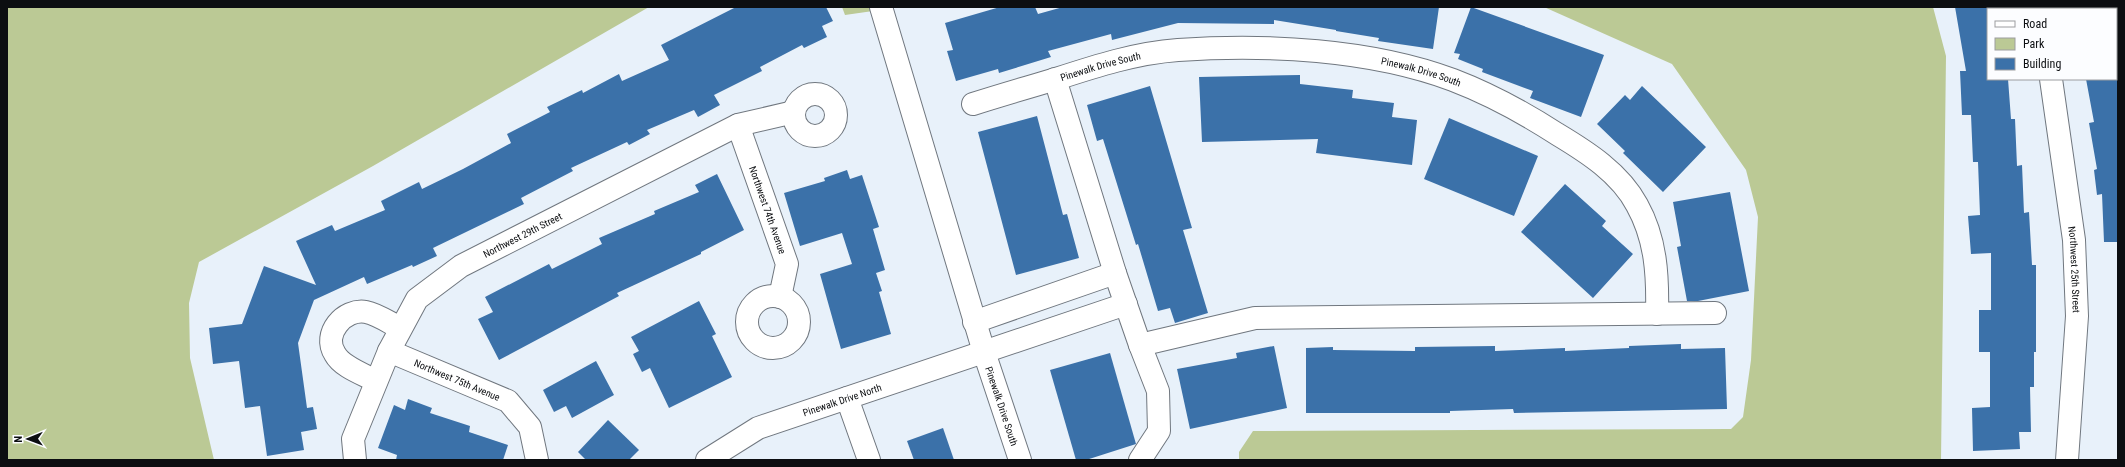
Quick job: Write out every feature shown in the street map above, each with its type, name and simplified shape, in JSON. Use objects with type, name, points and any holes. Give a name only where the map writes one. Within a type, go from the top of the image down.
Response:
[{"type":"street","name":"Pinewalk Drive South","points":[[881,7],[974,322],[1020,460]]},
{"type":"street","name":"Pinewalk Drive South","points":[[973,104],[1116,60],[1176,50],[1244,48],[1302,50],[1389,61],[1454,80],[1534,119],[1586,152],[1616,178],[1637,204],[1652,240],[1658,274],[1657,314]]},
{"type":"street","name":"Pinewalk Drive South","points":[[1055,79],[1115,273],[1158,391],[1159,431],[1140,460]]},
{"type":"street","name":"Northwest 25th Street","points":[[2051,80],[2074,240],[2077,316],[2067,460]]},
{"type":"street","name":"Northwest 29th Street","points":[[355,460],[353,438],[389,351],[400,328],[417,299],[461,266],[738,125],[794,112]]},
{"type":"street","name":"Northwest 74th Avenue","points":[[738,125],[787,264],[780,297]]},
{"type":"street","points":[[974,322],[1115,273]]},
{"type":"street","points":[[984,352],[1126,304]]},
{"type":"street","points":[[376,381],[349,366],[335,354],[332,346],[334,328],[340,320],[347,315],[366,312],[400,328]]},
{"type":"street","points":[[1140,344],[1255,318],[1715,313]]},
{"type":"street","name":"Northwest 75th Avenue","points":[[389,351],[508,401],[530,427],[537,460]]},
{"type":"street","name":"Pinewalk Drive North","points":[[707,460],[758,428],[984,352]]},
{"type":"street","points":[[847,398],[869,460]]},
{"type":"green space","points":[[7,7],[649,7],[373,166],[199,262],[189,303],[190,358],[214,460],[7,460]]},
{"type":"green space","points":[[842,7],[901,7],[845,15]]},
{"type":"green space","points":[[1544,7],[1933,7],[1946,56],[1941,460],[1239,460],[1239,452],[1253,431],[1731,429],[1743,417],[1751,360],[1758,217],[1746,170],[1672,64]]},
{"type":"building","points":[[736,7],[826,7],[833,21],[822,26],[827,37],[804,48],[802,45],[760,67],[762,71],[714,95],[720,105],[698,117],[694,110],[647,130],[650,134],[629,145],[627,142],[571,168],[573,171],[521,198],[524,204],[433,248],[437,256],[413,267],[412,265],[367,284],[364,277],[314,300],[298,343],[307,408],[313,407],[317,429],[301,432],[304,450],[267,456],[260,406],[245,408],[239,361],[213,364],[209,328],[242,324],[264,266],[316,285],[296,241],[332,225],[335,231],[385,210],[381,201],[419,182],[422,189],[463,169],[511,143],[507,134],[550,112],[547,107],[582,90],[583,93],[619,74],[622,81],[669,60],[661,45]]},
{"type":"building","points":[[1000,7],[1035,7],[1038,14],[1063,7],[1439,7],[1433,49],[1378,41],[1379,38],[1274,20],[1274,24],[1178,23],[1112,40],[1111,34],[1048,51],[1051,57],[999,73],[998,69],[956,81],[947,51],[953,50],[945,23]]},
{"type":"building","points":[[1471,7],[1604,55],[1581,117],[1530,98],[1533,91],[1482,72],[1483,69],[1458,59],[1460,54],[1454,53]]},
{"type":"building","points":[[1955,7],[1988,7],[1987,80],[2008,80],[2011,119],[2015,119],[2017,166],[2022,165],[2024,213],[2029,212],[2032,265],[2036,265],[2036,352],[2034,352],[2034,387],[2030,387],[2031,432],[2019,432],[2020,449],[1973,451],[1972,408],[1990,407],[1990,352],[1979,352],[1979,310],[1991,310],[1991,253],[1971,254],[1968,216],[1980,215],[1978,162],[1973,162],[1971,115],[1962,115],[1960,71],[1966,71]]},
{"type":"building","points":[[1300,75],[1300,84],[1353,90],[1352,98],[1394,103],[1392,117],[1417,120],[1412,165],[1316,153],[1318,139],[1202,142],[1199,77]]},
{"type":"building","points":[[2118,79],[2118,242],[2104,242],[2102,194],[2097,195],[2094,170],[2097,169],[2089,123],[2094,122],[2086,80]]},
{"type":"building","points":[[1150,86],[1192,228],[1183,230],[1208,313],[1175,323],[1170,308],[1158,311],[1138,244],[1136,245],[1103,139],[1097,141],[1087,105]]},
{"type":"building","points":[[1642,86],[1706,147],[1663,192],[1623,153],[1625,151],[1597,124],[1625,95],[1630,100]]},
{"type":"building","points":[[1037,116],[1063,215],[1067,214],[1079,258],[1016,275],[978,132]]},
{"type":"building","points":[[1449,118],[1538,156],[1514,216],[1424,179]]},
{"type":"building","points":[[847,170],[850,179],[862,175],[879,227],[873,229],[885,270],[876,273],[882,291],[879,292],[891,334],[841,349],[820,274],[852,264],[842,233],[800,246],[784,193],[825,181],[824,178]]},
{"type":"building","points":[[717,174],[744,230],[701,252],[701,254],[617,293],[619,296],[499,360],[478,319],[493,312],[485,297],[549,264],[552,269],[602,244],[599,238],[655,214],[654,211],[699,192],[695,185]]},
{"type":"building","points":[[1565,184],[1606,221],[1602,226],[1633,254],[1593,298],[1521,232]]},
{"type":"building","points":[[1730,192],[1749,291],[1698,301],[1687,301],[1677,247],[1681,246],[1673,202]]},
{"type":"building","points":[[699,301],[716,334],[712,336],[732,377],[669,408],[650,368],[642,372],[633,354],[639,351],[631,337]]},
{"type":"building","points":[[1681,344],[1681,349],[1725,348],[1727,409],[1514,413],[1513,409],[1450,411],[1450,413],[1306,413],[1306,348],[1333,347],[1333,350],[1415,351],[1415,347],[1495,346],[1495,351],[1565,348],[1565,351]]},
{"type":"building","points":[[1274,346],[1287,408],[1190,429],[1177,369],[1237,358],[1236,353]]},
{"type":"building","points":[[1110,353],[1136,444],[1086,460],[1076,460],[1050,370]]},
{"type":"building","points":[[596,361],[614,395],[572,418],[566,406],[554,412],[543,390]]},
{"type":"building","points":[[408,399],[432,408],[430,413],[470,426],[469,432],[508,445],[503,460],[396,460],[397,455],[378,448],[394,405],[405,410]]},
{"type":"building","points":[[608,420],[639,450],[629,460],[586,460],[578,452]]},
{"type":"building","points":[[943,428],[954,460],[914,460],[907,441]]}]
